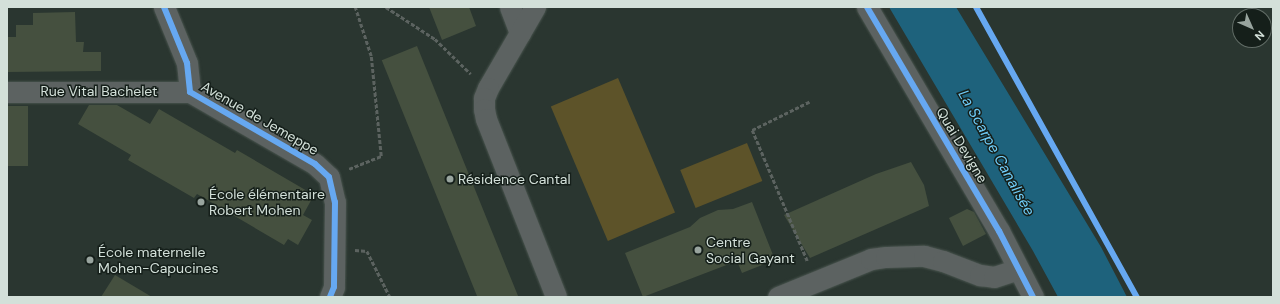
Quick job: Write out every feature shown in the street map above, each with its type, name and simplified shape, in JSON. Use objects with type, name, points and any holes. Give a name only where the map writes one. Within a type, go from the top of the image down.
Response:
[{"type":"street","name":"Avenue de Jemeppe","points":[[164,7],[186,63],[190,92],[316,164],[329,177]]},
{"type":"street","points":[[510,7],[520,33]]},
{"type":"street","points":[[535,7],[488,88],[484,98],[486,119],[556,297]]},
{"type":"street","name":"Quai Devigne","points":[[867,7],[999,231],[1033,297]]},
{"type":"street","name":"Rue Vital Bachelet","points":[[7,92],[190,92]]},
{"type":"street","points":[[329,177],[335,202],[334,287],[330,297]]},
{"type":"street","points":[[778,297],[871,259],[905,255],[943,260],[980,275],[994,277],[1018,269]]},
{"type":"path","points":[[329,177],[381,156],[371,56],[355,7]]},
{"type":"path","points":[[386,7],[435,39],[456,62],[488,88]]},
{"type":"path","points":[[809,102],[752,130],[816,282]]},
{"type":"path","points":[[335,247],[367,251],[390,297]]},
{"type":"shaded area","points":[[618,78],[675,212],[608,241],[551,107]]},
{"type":"shaded area","points":[[747,143],[762,181],[696,208],[680,170]]},
{"type":"water","name":"La Scarpe Canalisée","points":[[889,7],[956,7],[1101,247],[1127,297],[1058,297],[1033,251]]},
{"type":"building","points":[[429,7],[469,7],[476,26],[442,40]]},
{"type":"building","points":[[75,12],[76,42],[84,42],[83,52],[101,52],[101,71],[7,72],[7,37],[16,37],[16,25],[33,25],[33,13]]},
{"type":"building","name":"Résidence Cantal","points":[[417,46],[518,296],[477,297],[382,60]]},
{"type":"building","points":[[89,105],[117,105],[150,124],[159,109],[235,153],[237,150],[314,195],[303,215],[312,220],[298,245],[288,239],[284,245],[197,194],[194,198],[128,160],[131,155],[78,124]]},
{"type":"building","points":[[7,106],[28,106],[28,166],[7,166]]},
{"type":"building","name":"Centre Social Gayant","points":[[911,162],[924,185],[929,206],[810,258],[784,215],[876,174]]},
{"type":"building","name":"Centre Social Gayant","points":[[752,202],[775,260],[742,273],[737,261],[643,297],[625,253],[690,227],[700,218],[718,210],[733,209]]},
{"type":"building","points":[[967,209],[974,212],[986,234],[963,246],[949,218]]},
{"type":"building","points":[[115,275],[152,297],[101,297]]},
{"type":"cycle path","points":[[164,7],[187,63],[190,92],[315,164],[329,177],[335,202],[334,287],[330,297]]},
{"type":"cycle path","points":[[867,7],[999,231],[1033,297]]},
{"type":"cycle path","points":[[976,7],[1137,297]]},
{"type":"place","name":"Résidence Cantal","points":[[450,179]]},
{"type":"place","name":"École élémentaire Robert Mohen","points":[[201,202]]},
{"type":"place","name":"Centre Social Gayant","points":[[698,250]]},
{"type":"place","name":"École maternelle Mohen-Capucines","points":[[90,260]]}]
